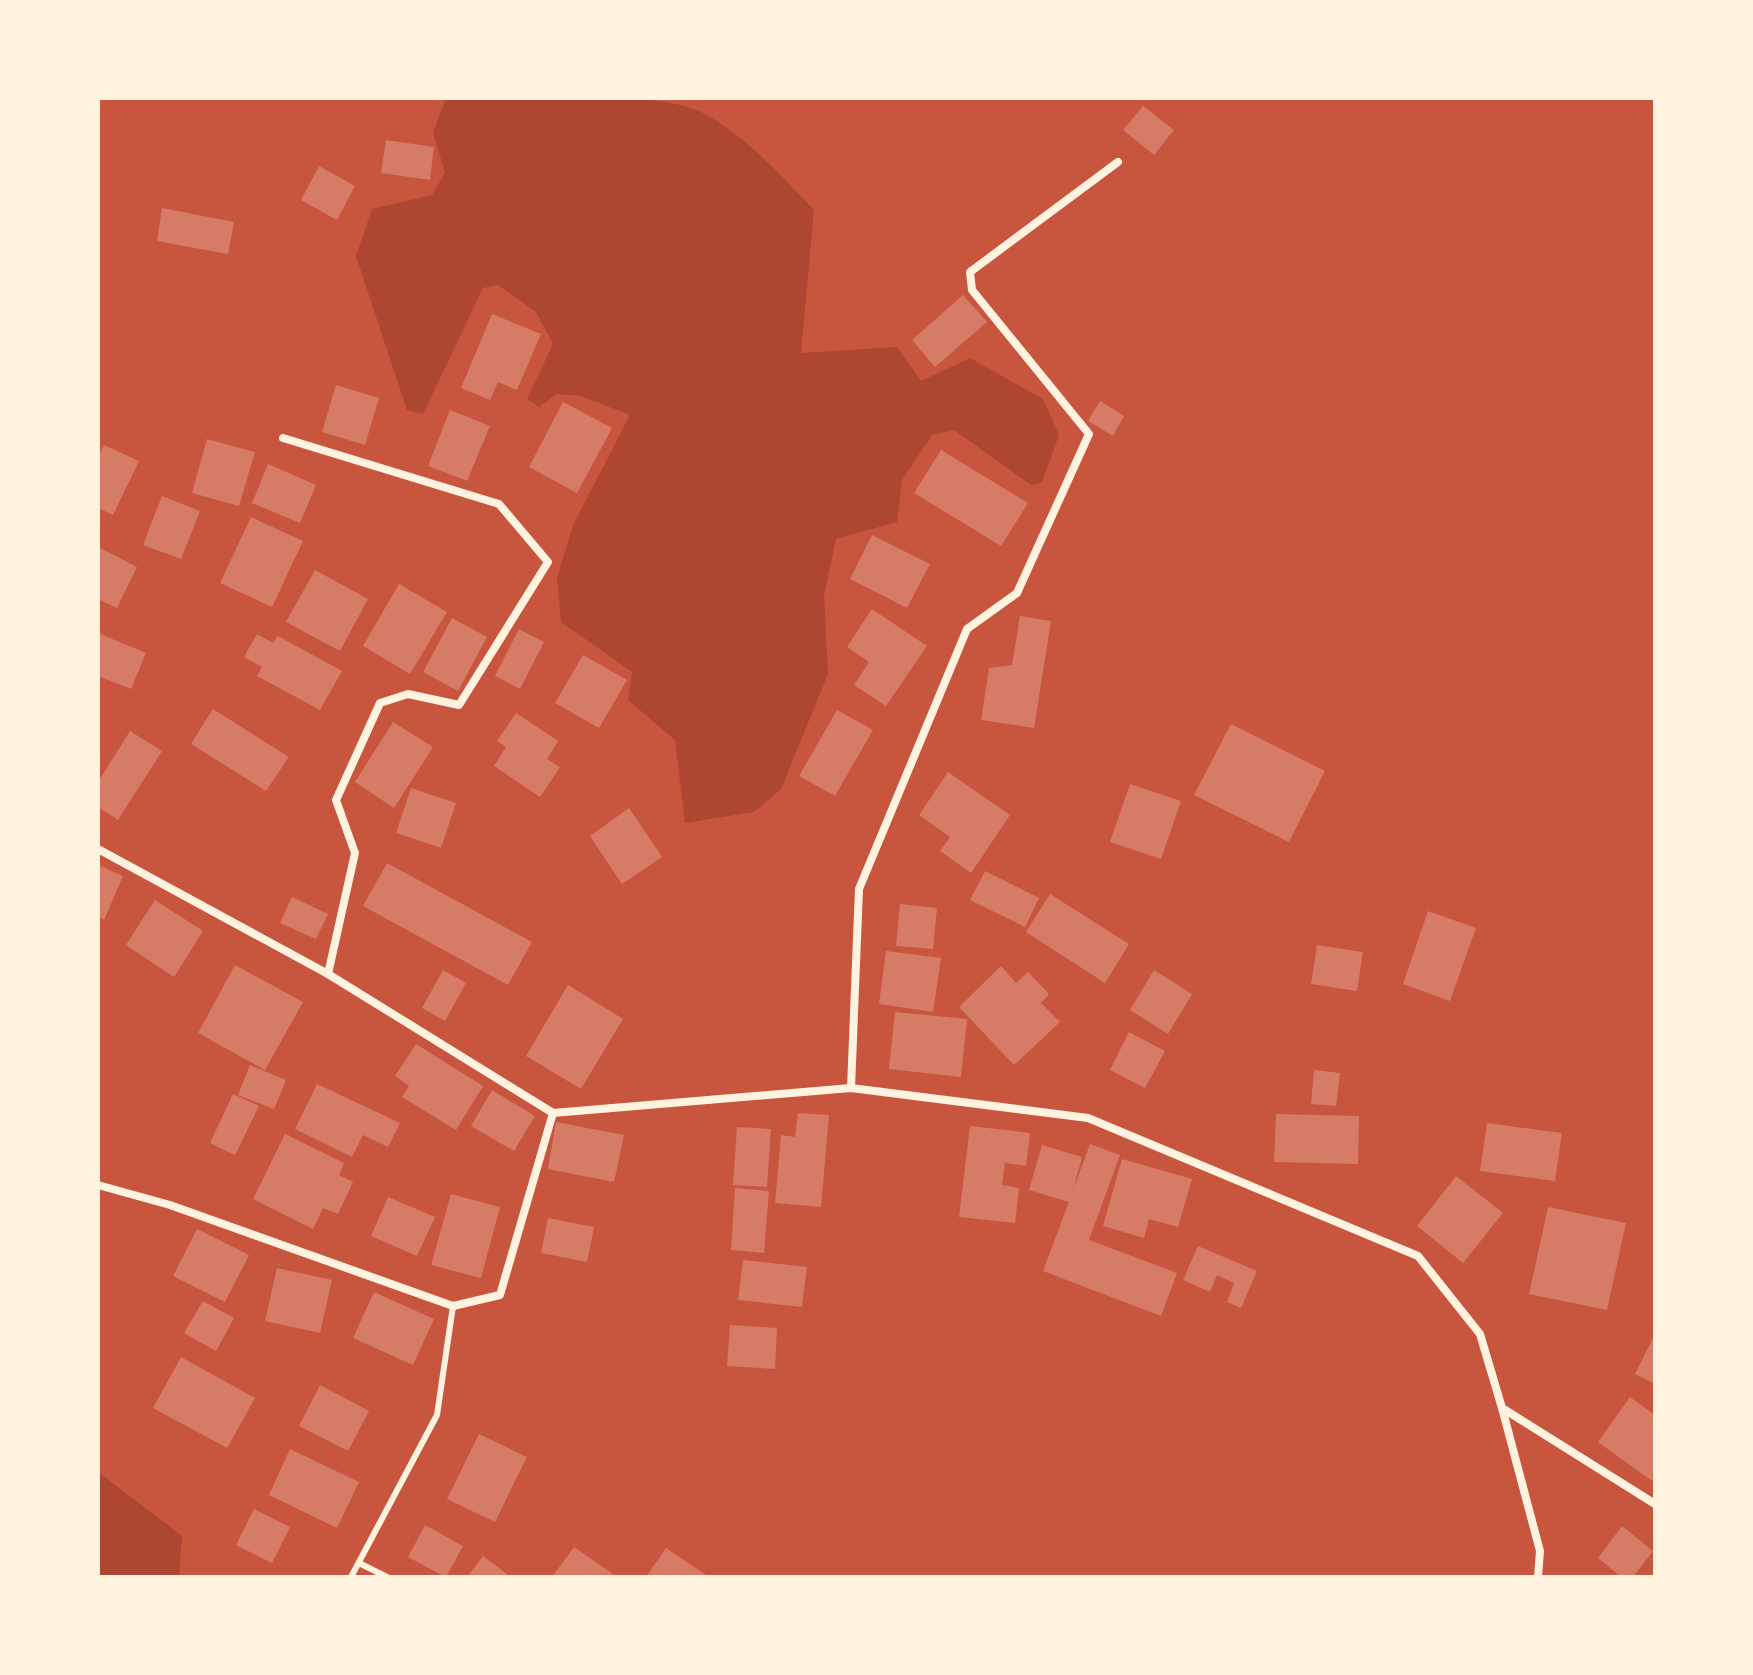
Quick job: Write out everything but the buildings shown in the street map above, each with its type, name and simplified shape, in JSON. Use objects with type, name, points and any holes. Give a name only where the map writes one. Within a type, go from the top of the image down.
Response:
[{"type":"street","points":[[851,1088],[859,889],[967,629],[1017,593],[1089,434],[972,290],[970,272],[1118,162]]},
{"type":"street","points":[[283,438],[499,504],[548,562],[459,705],[408,694],[380,703],[336,800],[355,853],[328,974]]},
{"type":"street","points":[[98,849],[328,974],[553,1113],[851,1088],[1088,1118],[1418,1256],[1480,1334],[1540,1551],[1538,1577]]},
{"type":"street","points":[[98,1185],[170,1205],[453,1306],[500,1295],[553,1113]]},
{"type":"street","points":[[1502,1408],[1655,1504]]},
{"type":"lane","points":[[351,1577],[437,1415],[453,1306]]},
{"type":"lane","points":[[359,1563],[387,1577]]},
{"type":"shaded area","points":[[616,97],[680,105],[703,113],[748,144],[814,210],[801,353],[897,347],[921,381],[970,358],[1043,399],[1059,435],[1042,482],[1031,485],[954,430],[932,435],[902,480],[897,522],[836,539],[824,595],[828,674],[781,789],[754,812],[685,823],[675,740],[628,700],[632,672],[561,622],[557,578],[573,525],[630,415],[581,396],[557,394],[539,407],[527,399],[553,344],[536,312],[498,285],[483,288],[423,414],[407,410],[356,256],[372,209],[432,195],[445,173],[433,133],[446,98]]},
{"type":"shaded area","points":[[98,1472],[182,1536],[179,1577],[98,1577]]}]
